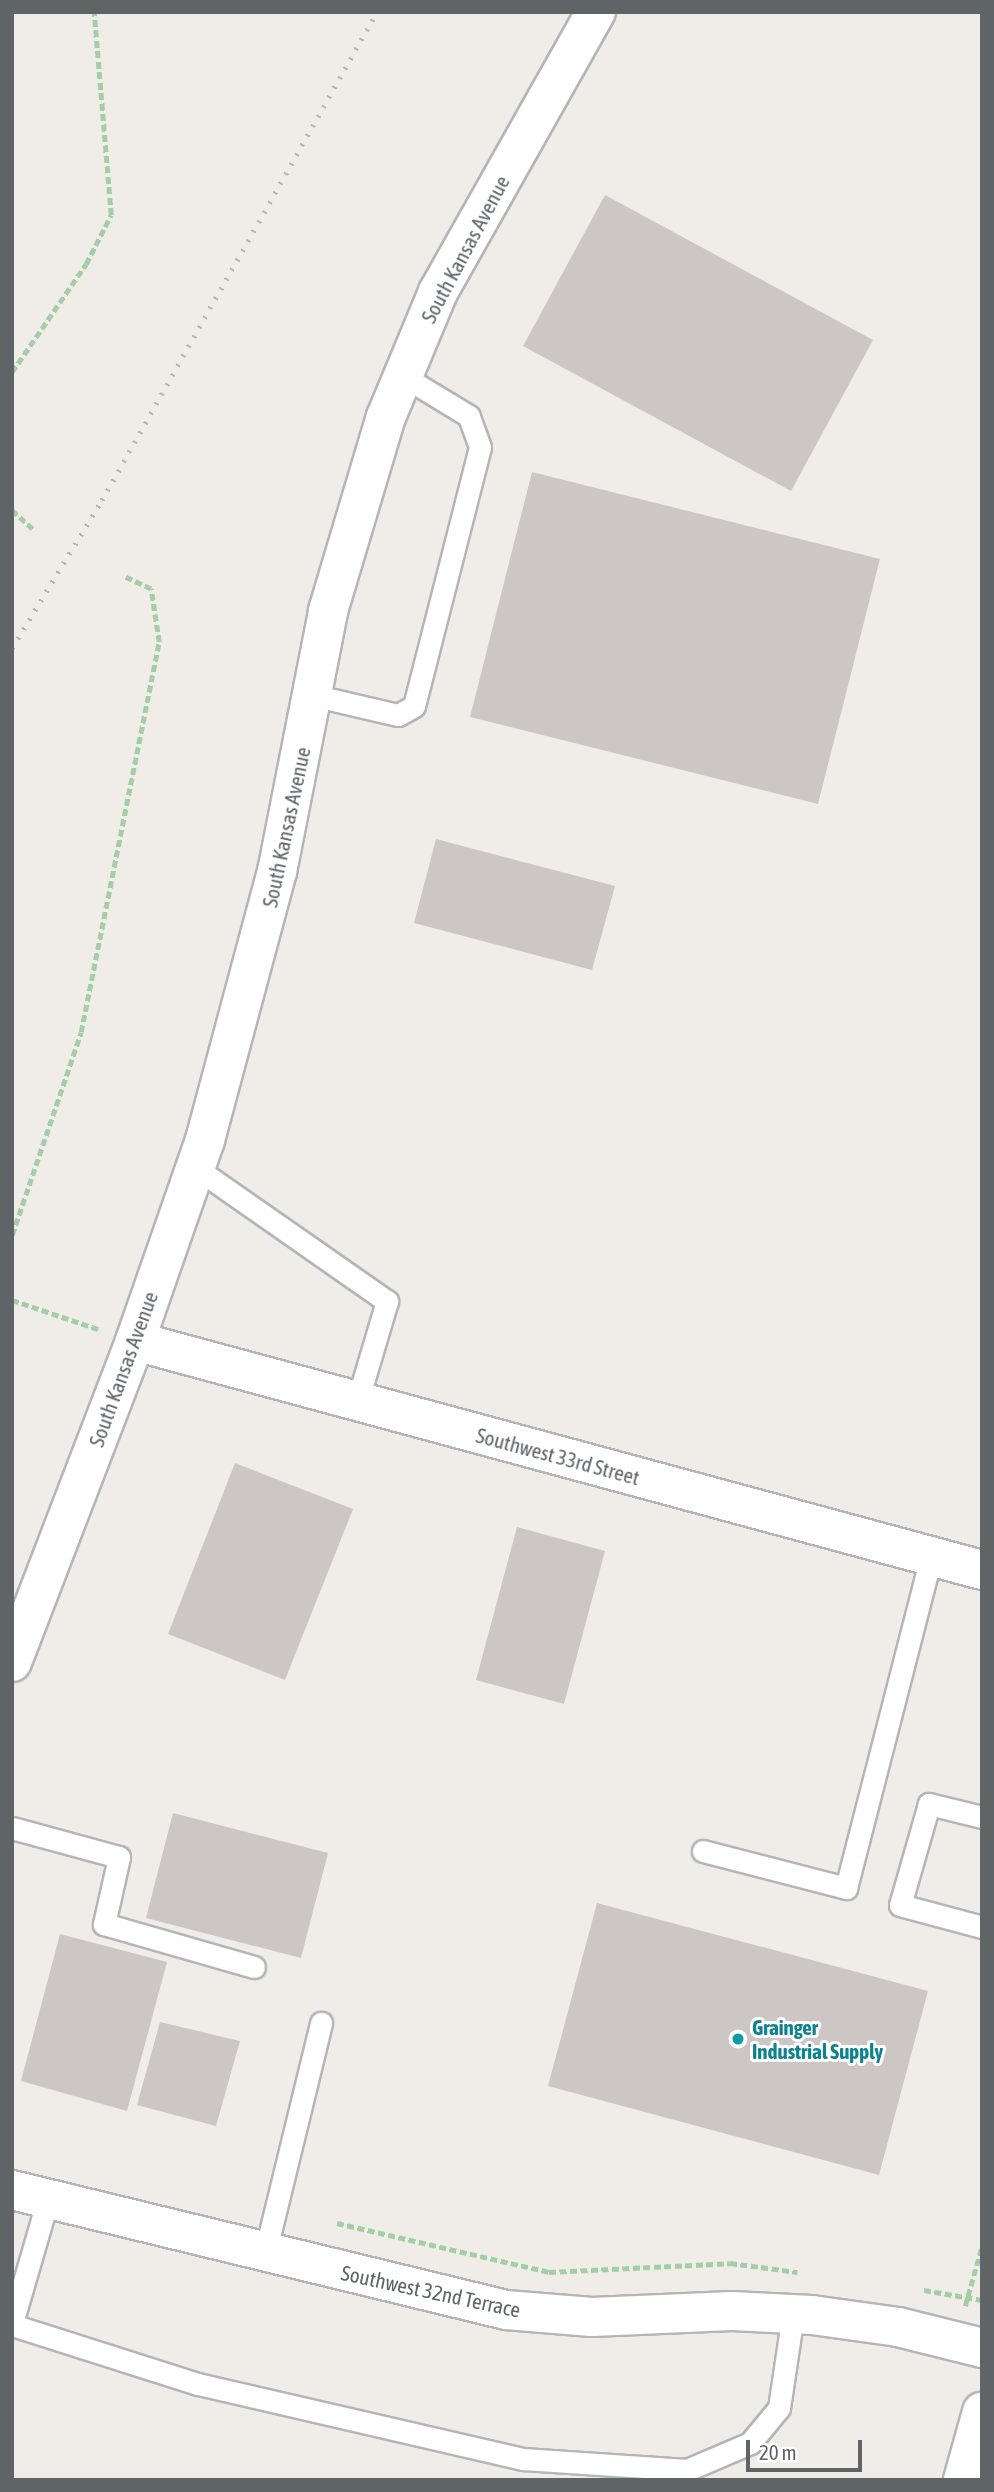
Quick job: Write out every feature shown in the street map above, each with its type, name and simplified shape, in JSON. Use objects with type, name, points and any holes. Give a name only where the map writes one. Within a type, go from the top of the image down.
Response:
[{"type":"street","name":"South Kansas Avenue","points":[[12,1662],[135,1341],[196,1168],[250,987],[328,611],[363,481],[438,292],[596,12]]},
{"type":"street","name":"Southwest 33rd Street","points":[[135,1341],[982,1570]]},
{"type":"street","name":"Southwest 32nd Terrace","points":[[12,2190],[506,2310],[592,2317],[732,2311],[793,2314],[898,2327],[968,2344]]},
{"type":"street","points":[[963,2480],[982,2412]]},
{"type":"lane","points":[[312,695],[398,715],[414,706],[480,447],[469,416],[403,376]]},
{"type":"lane","points":[[196,1168],[387,1301],[357,1402]]},
{"type":"lane","points":[[703,1852],[846,1888],[931,1557]]},
{"type":"lane","points":[[982,1817],[929,1804],[900,1905],[982,1927]]},
{"type":"lane","points":[[12,1828],[119,1857],[104,1924],[254,1967]]},
{"type":"lane","points":[[265,2253],[321,2023]]},
{"type":"lane","points":[[48,2199],[12,2324],[198,2384],[523,2459],[687,2470],[750,2443],[779,2407],[793,2314]]},
{"type":"path","points":[[12,372],[86,264],[110,215],[94,12]]},
{"type":"path","points":[[12,510],[33,529]]},
{"type":"path","points":[[12,1235],[81,1032],[159,642],[151,589],[125,577]]},
{"type":"path","points":[[12,1300],[135,1341]]},
{"type":"path","points":[[337,2223],[549,2272],[730,2263],[810,2274]]},
{"type":"path","points":[[968,2344],[968,2297],[982,2246]]},
{"type":"path","points":[[914,2289],[982,2300]]},
{"type":"building","points":[[605,195],[873,340],[791,491],[523,346]]},
{"type":"building","points":[[532,472],[880,559],[818,804],[470,717]]},
{"type":"building","points":[[436,839],[615,886],[592,970],[414,923]]},
{"type":"building","points":[[235,1463],[353,1509],[285,1680],[168,1634]]},
{"type":"building","points":[[517,1527],[605,1551],[564,1704],[476,1680]]},
{"type":"building","points":[[173,1813],[328,1853],[301,1958],[146,1918]]},
{"type":"building","name":"Grainger Industrial Supply","points":[[597,1903],[928,1991],[879,2175],[548,2086]]},
{"type":"building","points":[[60,1934],[167,1962],[127,2111],[21,2081]]},
{"type":"building","points":[[160,2022],[240,2041],[216,2126],[137,2105]]},
{"type":"railway","points":[[12,648],[102,500],[377,12]]},
{"type":"place","name":"Grainger Industrial Supply","points":[[738,2039]]}]
